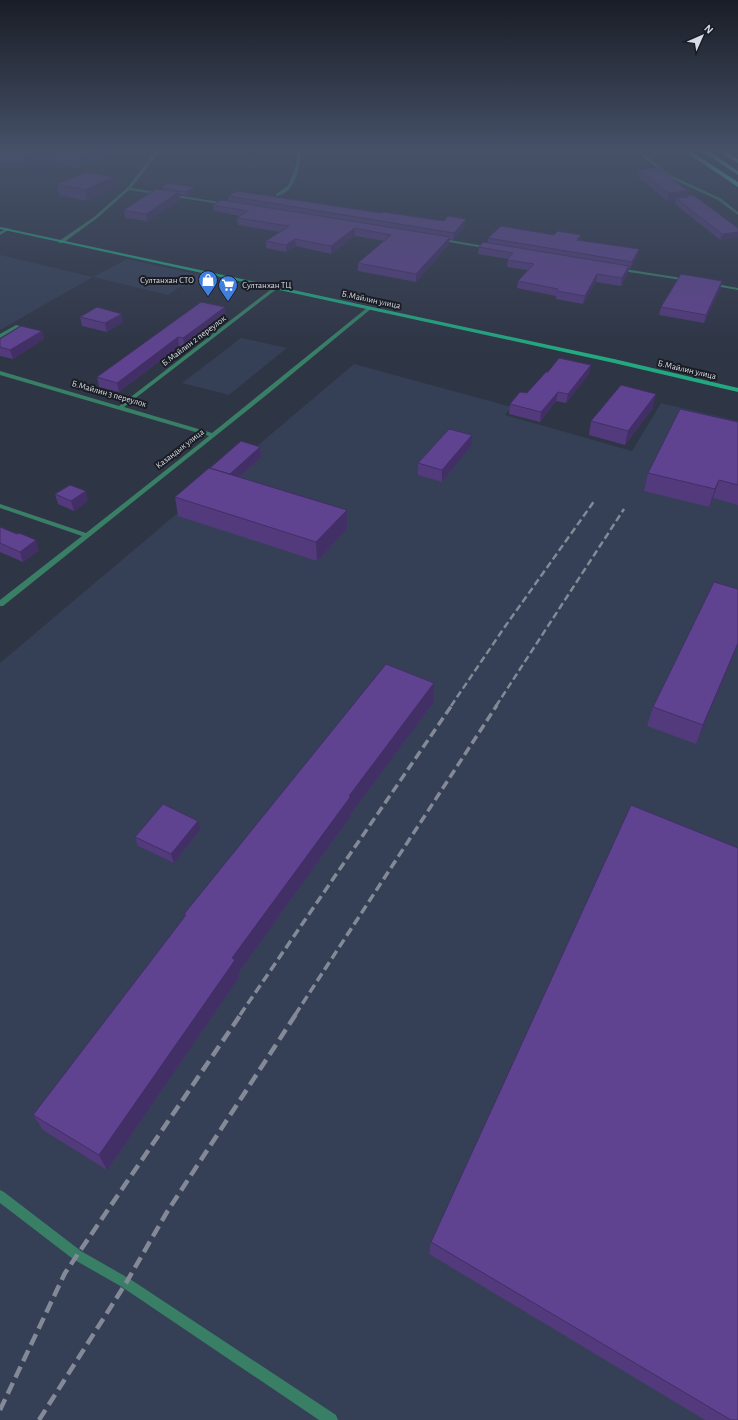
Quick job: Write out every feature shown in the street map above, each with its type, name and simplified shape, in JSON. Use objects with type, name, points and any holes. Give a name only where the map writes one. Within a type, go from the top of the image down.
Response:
[{"type":"street","points":[[61,242],[95,218]]},
{"type":"street","name":"Б.Майлин улица","points":[[0,228],[738,390]]},
{"type":"street","points":[[0,234],[8,229]]},
{"type":"street","points":[[430,238],[492,248]]},
{"type":"street","points":[[615,268],[692,281]]},
{"type":"street","points":[[707,284],[738,289]]},
{"type":"street","name":"Б.Майлин 2 переулок","points":[[121,407],[276,288]]},
{"type":"street","name":"Казандык улица","points":[[0,604],[370,308]]},
{"type":"street","points":[[0,336],[18,326]]},
{"type":"street","name":"Б.Майлин 3 переулок","points":[[0,373],[213,435]]},
{"type":"street","points":[[0,506],[86,535]]},
{"type":"street","points":[[0,1196],[77,1255],[126,1283],[331,1420]]},
{"type":"shaded area","points":[[0,255],[93,277],[0,330]]},
{"type":"shaded area","points":[[127,259],[218,279],[180,287],[168,295],[93,277]]},
{"type":"shaded area","points":[[241,338],[287,348],[229,395],[182,383]]},
{"type":"shaded area","points":[[354,364],[512,407],[505,415],[632,451],[661,403],[738,421],[738,1420],[0,1420],[0,663]]},
{"type":"building","points":[[239,218],[334,218],[450,237],[416,274],[358,263],[391,235],[355,228],[331,246],[295,239],[286,245],[266,241],[289,226]]},
{"type":"building","points":[[364,218],[425,218],[444,221],[446,218],[466,219],[454,233]]},
{"type":"building","points":[[702,218],[725,218],[738,228],[738,232],[722,234]]},
{"type":"building","points":[[501,226],[554,235],[557,231],[581,235],[577,240],[639,249],[632,262],[488,238]]},
{"type":"building","points":[[483,242],[629,266],[622,278],[597,274],[585,296],[557,291],[558,289],[518,281],[534,264],[507,260],[513,253],[479,247]]},
{"type":"building","points":[[681,274],[722,281],[706,315],[661,307]]},
{"type":"building","points":[[201,302],[225,307],[183,338],[178,337],[117,383],[97,377]]},
{"type":"building","points":[[97,307],[122,314],[105,323],[80,317]]},
{"type":"building","points":[[21,326],[42,331],[10,350],[0,347],[0,339]]},
{"type":"building","points":[[559,358],[591,365],[568,394],[558,392],[541,412],[510,404],[520,392],[527,393],[546,372],[548,372]]},
{"type":"building","points":[[621,385],[656,394],[628,431],[591,421]]},
{"type":"building","points":[[680,409],[738,422],[738,485],[719,480],[715,489],[648,473]]},
{"type":"building","points":[[449,429],[472,435],[442,470],[418,463]]},
{"type":"building","points":[[241,441],[260,447],[230,474],[210,468]]},
{"type":"building","points":[[209,468],[347,510],[316,542],[175,497]]},
{"type":"building","points":[[70,485],[86,491],[71,501],[55,494]]},
{"type":"building","points":[[0,527],[36,540],[20,552],[0,543]]},
{"type":"building","points":[[714,582],[738,589],[738,643],[703,725],[653,707]]},
{"type":"building","points":[[386,664],[434,683],[349,796],[351,796],[232,958],[235,960],[99,1155],[33,1115],[186,915],[184,914]]},
{"type":"building","points":[[163,804],[198,821],[171,854],[135,837]]},
{"type":"building","points":[[631,805],[738,848],[738,1420],[731,1420],[431,1242]]},
{"type":"railway","points":[[451,706],[504,628],[595,500]]},
{"type":"railway","points":[[496,706],[624,509]]},
{"type":"railway","points":[[240,1015],[452,705]]},
{"type":"railway","points":[[295,1015],[497,705]]},
{"type":"railway","points":[[0,1410],[65,1273],[241,1014]]},
{"type":"railway","points":[[39,1420],[126,1283],[167,1212],[296,1014]]},
{"type":"place","name":"Султанхан СТО","points":[[208,297]]},
{"type":"place","name":"Султанхан ТЦ","points":[[228,302]]}]
